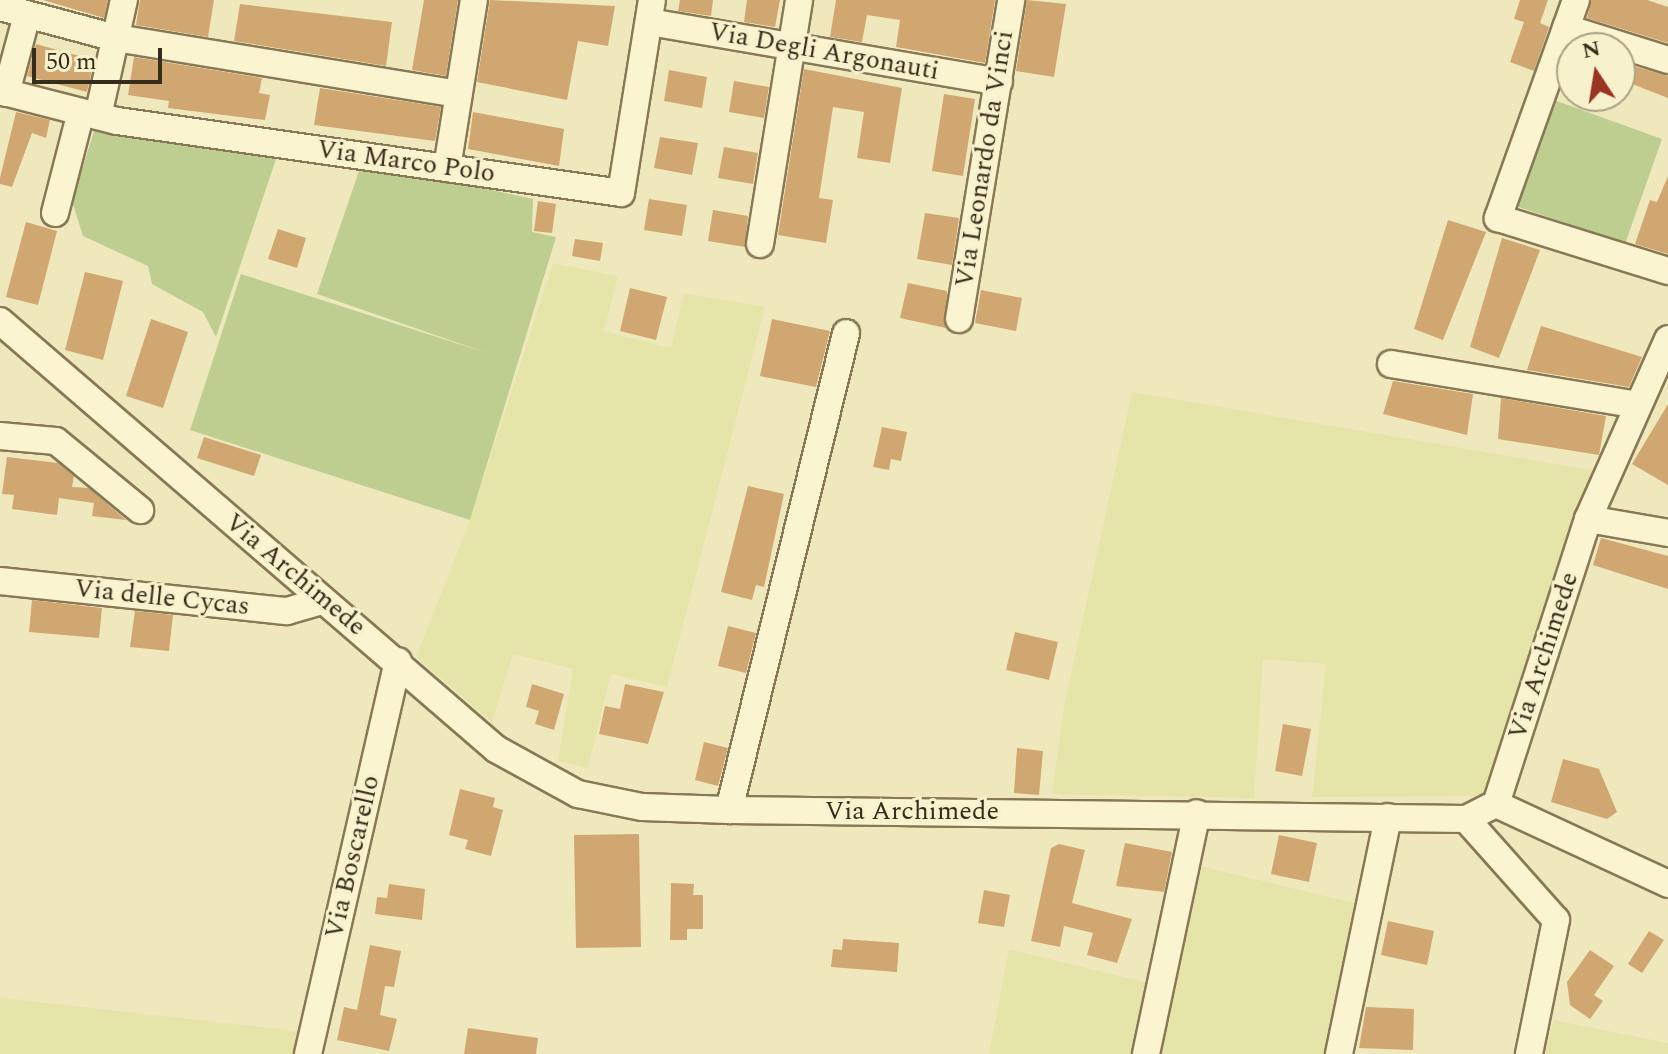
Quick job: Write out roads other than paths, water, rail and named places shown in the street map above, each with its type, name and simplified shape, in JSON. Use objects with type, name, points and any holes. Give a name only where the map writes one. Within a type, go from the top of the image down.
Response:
[{"type":"street","points":[[55,213],[116,38],[124,0]]},
{"type":"street","points":[[447,168],[474,0]]},
{"type":"street","points":[[760,244],[799,0]]},
{"type":"street","name":"Via Leonardo da Vinci","points":[[959,319],[1011,0]]},
{"type":"street","points":[[1576,0],[1498,218],[1668,271]]},
{"type":"street","points":[[0,7],[33,10],[116,38],[458,94]]},
{"type":"street","points":[[3,92],[33,10]]},
{"type":"street","name":"Via Degli Argonauti","points":[[651,11],[792,45],[999,82]]},
{"type":"street","name":"Via Marco Polo","points":[[3,92],[89,114],[621,193],[651,11]]},
{"type":"street","points":[[1566,28],[1668,60]]},
{"type":"street","name":"Via Archimede","points":[[0,321],[323,601],[398,661],[496,749],[549,782],[642,807],[1466,819],[1496,804],[1588,519],[1668,339]]},
{"type":"street","points":[[729,810],[846,333]]},
{"type":"street","points":[[1391,364],[1638,405]]},
{"type":"street","points":[[0,436],[56,441],[140,510]]},
{"type":"street","points":[[1588,519],[1668,533]]},
{"type":"street","name":"Via delle Cycas","points":[[0,581],[287,611],[323,601]]},
{"type":"street","name":"Via Boscarello","points":[[308,1054],[398,661]]},
{"type":"street","points":[[1496,804],[1668,884]]},
{"type":"street","points":[[1146,1054],[1197,813]]},
{"type":"street","points":[[1339,1054],[1388,817]]},
{"type":"street","points":[[1466,819],[1556,920],[1529,1054]]}]
